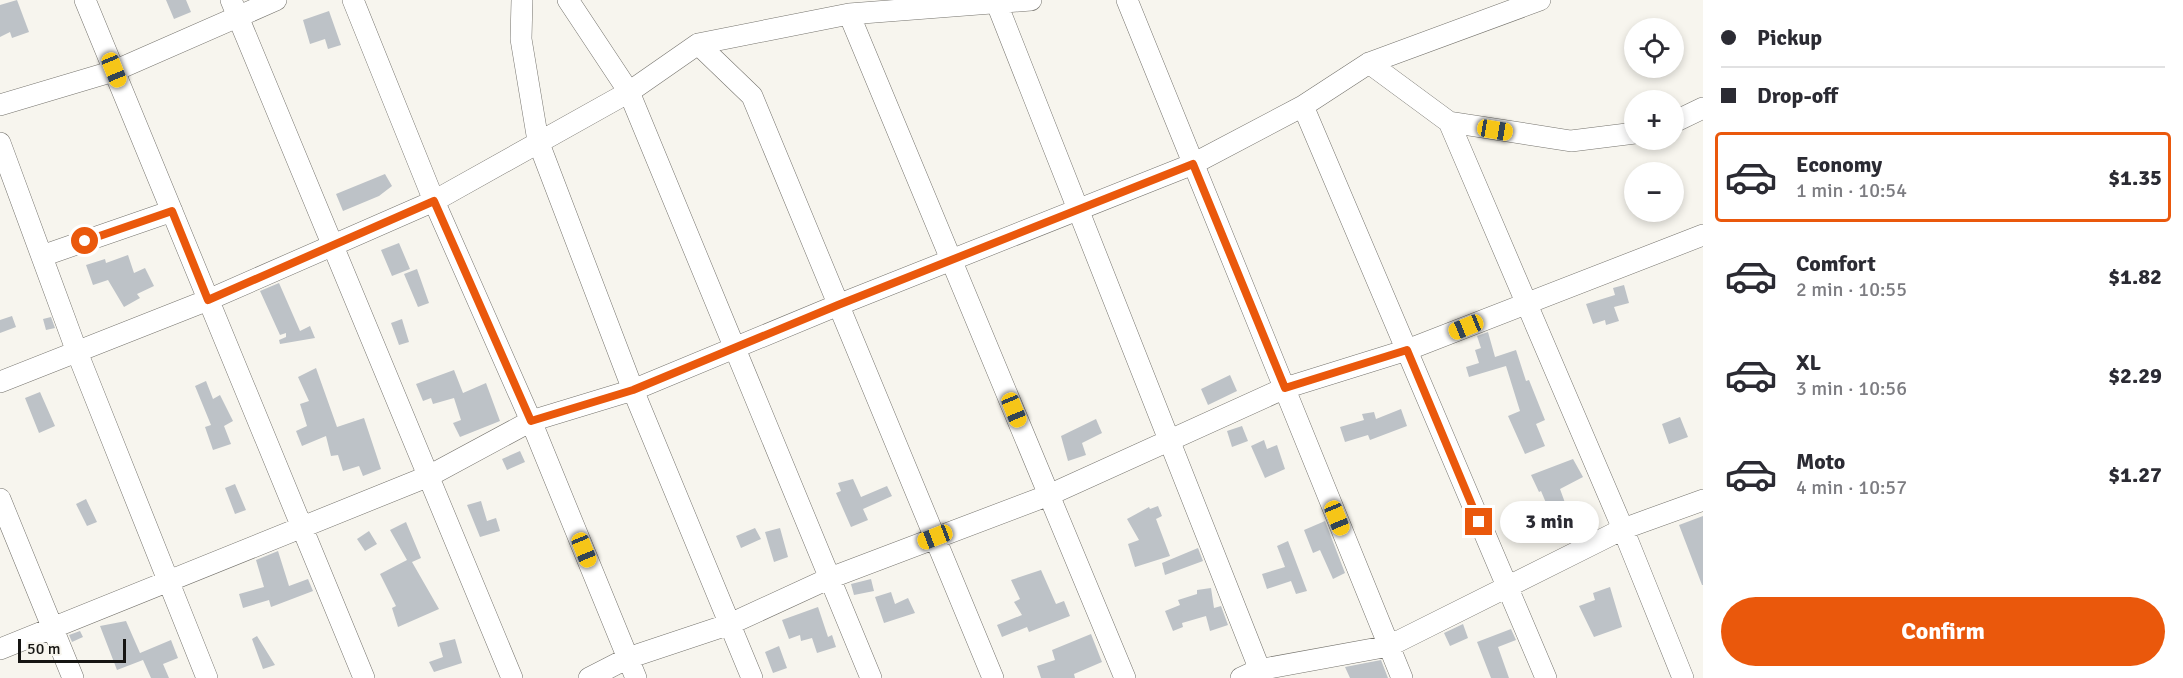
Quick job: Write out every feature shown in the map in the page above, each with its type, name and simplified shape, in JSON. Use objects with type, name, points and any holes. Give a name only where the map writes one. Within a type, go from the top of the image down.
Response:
[{"type":"street","points":[[85,0],[364,678]]},
{"type":"street","points":[[0,105],[114,70],[235,8],[276,0]]},
{"type":"street","points":[[353,0],[434,201],[531,421],[636,678]]},
{"type":"street","points":[[522,0],[521,39],[538,141],[633,390],[752,678]]},
{"type":"street","points":[[568,0],[629,92],[871,678]]},
{"type":"street","points":[[0,382],[208,300],[434,201],[629,92],[699,44],[849,14],[1031,0]]},
{"type":"street","points":[[1127,0],[1402,678]]},
{"type":"street","points":[[0,649],[429,476],[531,421],[633,390],[735,350],[838,305],[1193,164],[1303,106],[1369,63],[1540,0]]},
{"type":"street","points":[[997,4],[1168,440],[1254,675],[1389,646],[1623,529],[1703,500]]},
{"type":"street","points":[[235,8],[512,678]]},
{"type":"street","points":[[849,14],[1125,678]]},
{"type":"street","points":[[699,44],[752,96],[993,678]]},
{"type":"street","points":[[1369,63],[1449,122],[1571,141],[1624,135]]},
{"type":"street","points":[[1303,106],[1546,678]]},
{"type":"street","points":[[1684,117],[1703,108]]},
{"type":"street","points":[[1449,122],[1623,529],[1683,678]]},
{"type":"street","points":[[0,143],[77,352],[207,678]]},
{"type":"street","points":[[42,256],[172,211]]},
{"type":"street","points":[[589,678],[628,658],[729,624],[830,578],[1049,495],[1285,388],[1407,350],[1703,235]]},
{"type":"street","points":[[0,499],[73,678]]},
{"type":"building","points":[[17,0],[29,32],[12,38],[10,32],[0,37],[0,5]]},
{"type":"building","points":[[166,0],[186,0],[191,12],[174,19]]},
{"type":"building","points":[[329,11],[341,45],[328,49],[325,39],[310,44],[303,20]]},
{"type":"building","points":[[385,174],[392,186],[379,196],[343,211],[336,194]]},
{"type":"building","points":[[399,243],[410,269],[392,276],[381,250]]},
{"type":"building","points":[[128,255],[134,273],[145,268],[154,286],[137,294],[140,298],[124,307],[108,280],[93,285],[86,265],[105,259],[106,263]]},
{"type":"building","points":[[417,269],[429,303],[418,307],[404,274]]},
{"type":"building","points":[[279,283],[300,331],[310,326],[315,338],[280,344],[279,340],[286,337],[286,333],[280,335],[260,291]]},
{"type":"building","points":[[1624,285],[1629,303],[1614,307],[1619,321],[1606,325],[1605,320],[1593,324],[1586,304],[1615,295],[1613,288]]},
{"type":"building","points":[[12,316],[16,327],[0,333],[0,320]]},
{"type":"building","points":[[51,317],[55,328],[46,330],[43,319]]},
{"type":"building","points":[[402,319],[409,342],[399,345],[391,323]]},
{"type":"building","points":[[1488,332],[1495,357],[1516,350],[1526,381],[1529,380],[1545,420],[1536,424],[1545,446],[1525,454],[1508,416],[1520,411],[1506,366],[1469,377],[1466,367],[1479,363],[1475,350],[1481,348],[1477,336]]},
{"type":"building","points":[[316,368],[337,427],[364,418],[381,469],[363,476],[359,466],[343,471],[338,455],[331,456],[326,436],[302,446],[296,431],[307,426],[300,404],[309,401],[298,377]]},
{"type":"building","points":[[454,370],[463,393],[486,383],[500,421],[460,437],[453,423],[461,420],[454,398],[433,404],[431,398],[423,401],[416,384]]},
{"type":"building","points":[[1230,375],[1237,391],[1208,405],[1201,389]]},
{"type":"building","points":[[206,381],[213,399],[220,395],[233,421],[224,426],[231,444],[213,450],[205,427],[211,425],[195,386]]},
{"type":"building","points":[[40,392],[55,426],[39,433],[25,398]]},
{"type":"building","points":[[1401,409],[1407,426],[1370,440],[1368,435],[1345,442],[1340,427],[1364,420],[1362,414],[1374,412],[1376,419]]},
{"type":"building","points":[[1680,417],[1688,437],[1669,444],[1662,424]]},
{"type":"building","points":[[1096,419],[1102,433],[1082,443],[1086,455],[1068,461],[1061,436]]},
{"type":"building","points":[[1242,426],[1248,441],[1232,447],[1227,431]]},
{"type":"building","points":[[1264,440],[1267,449],[1277,445],[1285,469],[1265,478],[1251,446]]},
{"type":"building","points":[[520,451],[525,462],[507,470],[502,459]]},
{"type":"building","points":[[1573,459],[1583,477],[1560,489],[1568,511],[1552,517],[1531,475]]},
{"type":"building","points":[[853,479],[861,497],[887,486],[892,496],[863,509],[868,520],[851,527],[836,493],[841,491],[838,483]]},
{"type":"building","points":[[235,484],[246,510],[235,514],[225,488]]},
{"type":"building","points":[[86,499],[97,522],[87,526],[76,504]]},
{"type":"building","points":[[481,501],[487,521],[496,518],[500,531],[480,537],[467,505]]},
{"type":"building","points":[[1158,506],[1162,516],[1156,519],[1170,556],[1135,567],[1128,544],[1139,540],[1127,519],[1149,507],[1150,509]]},
{"type":"building","points":[[1703,516],[1703,585],[1702,585],[1679,525]]},
{"type":"building","points":[[1325,521],[1345,573],[1333,579],[1320,550],[1313,553],[1304,530]]},
{"type":"building","points":[[406,522],[421,558],[412,562],[439,609],[398,627],[392,608],[396,606],[380,574],[407,560],[390,530]]},
{"type":"building","points":[[755,528],[761,539],[741,548],[736,536]]},
{"type":"building","points":[[780,528],[788,557],[774,562],[765,532]]},
{"type":"building","points":[[369,531],[377,544],[365,551],[357,539]]},
{"type":"building","points":[[1288,541],[1307,591],[1296,594],[1291,581],[1267,589],[1262,574],[1285,567],[1277,546]]},
{"type":"building","points":[[1198,548],[1203,561],[1165,575],[1162,563]]},
{"type":"building","points":[[278,551],[289,586],[308,579],[313,591],[271,607],[269,600],[243,608],[239,594],[264,587],[256,560]]},
{"type":"building","points":[[1041,570],[1056,604],[1064,601],[1070,616],[1029,632],[1027,627],[1002,637],[997,625],[1022,615],[1014,602],[1020,599],[1011,580]]},
{"type":"building","points":[[871,579],[874,591],[854,595],[851,584]]},
{"type":"building","points":[[1610,587],[1622,627],[1594,637],[1579,606],[1595,600],[1593,593]]},
{"type":"building","points":[[1211,588],[1214,608],[1221,606],[1228,625],[1210,631],[1206,616],[1182,623],[1183,627],[1173,631],[1165,611],[1180,605],[1178,600],[1197,594],[1197,590]]},
{"type":"building","points":[[891,592],[895,604],[908,598],[915,613],[884,623],[875,597]]},
{"type":"building","points":[[818,607],[828,637],[832,635],[836,647],[817,653],[812,638],[801,641],[800,635],[789,639],[782,620]]},
{"type":"building","points":[[126,621],[140,653],[171,640],[178,658],[163,664],[169,678],[151,678],[143,660],[117,670],[100,626]]},
{"type":"building","points":[[1463,624],[1468,638],[1450,646],[1444,633]]},
{"type":"building","points":[[1511,629],[1516,640],[1498,647],[1509,678],[1491,678],[1477,642]]},
{"type":"building","points":[[80,631],[83,637],[72,642],[69,635]]},
{"type":"building","points":[[1091,634],[1102,662],[1074,674],[1075,678],[1041,678],[1037,666],[1055,660],[1052,650]]},
{"type":"building","points":[[257,636],[275,665],[263,669],[252,639]]},
{"type":"building","points":[[455,639],[462,663],[434,672],[429,662],[443,657],[439,643]]},
{"type":"building","points":[[779,646],[787,668],[773,673],[765,652]]},
{"type":"building","points":[[1381,660],[1388,678],[1350,678],[1345,667]]},
{"type":"route","points":[[85,241],[172,211],[208,300],[434,201],[531,421],[633,390],[735,350],[838,305],[1193,164],[1285,388],[1407,350],[1479,522]]}]
